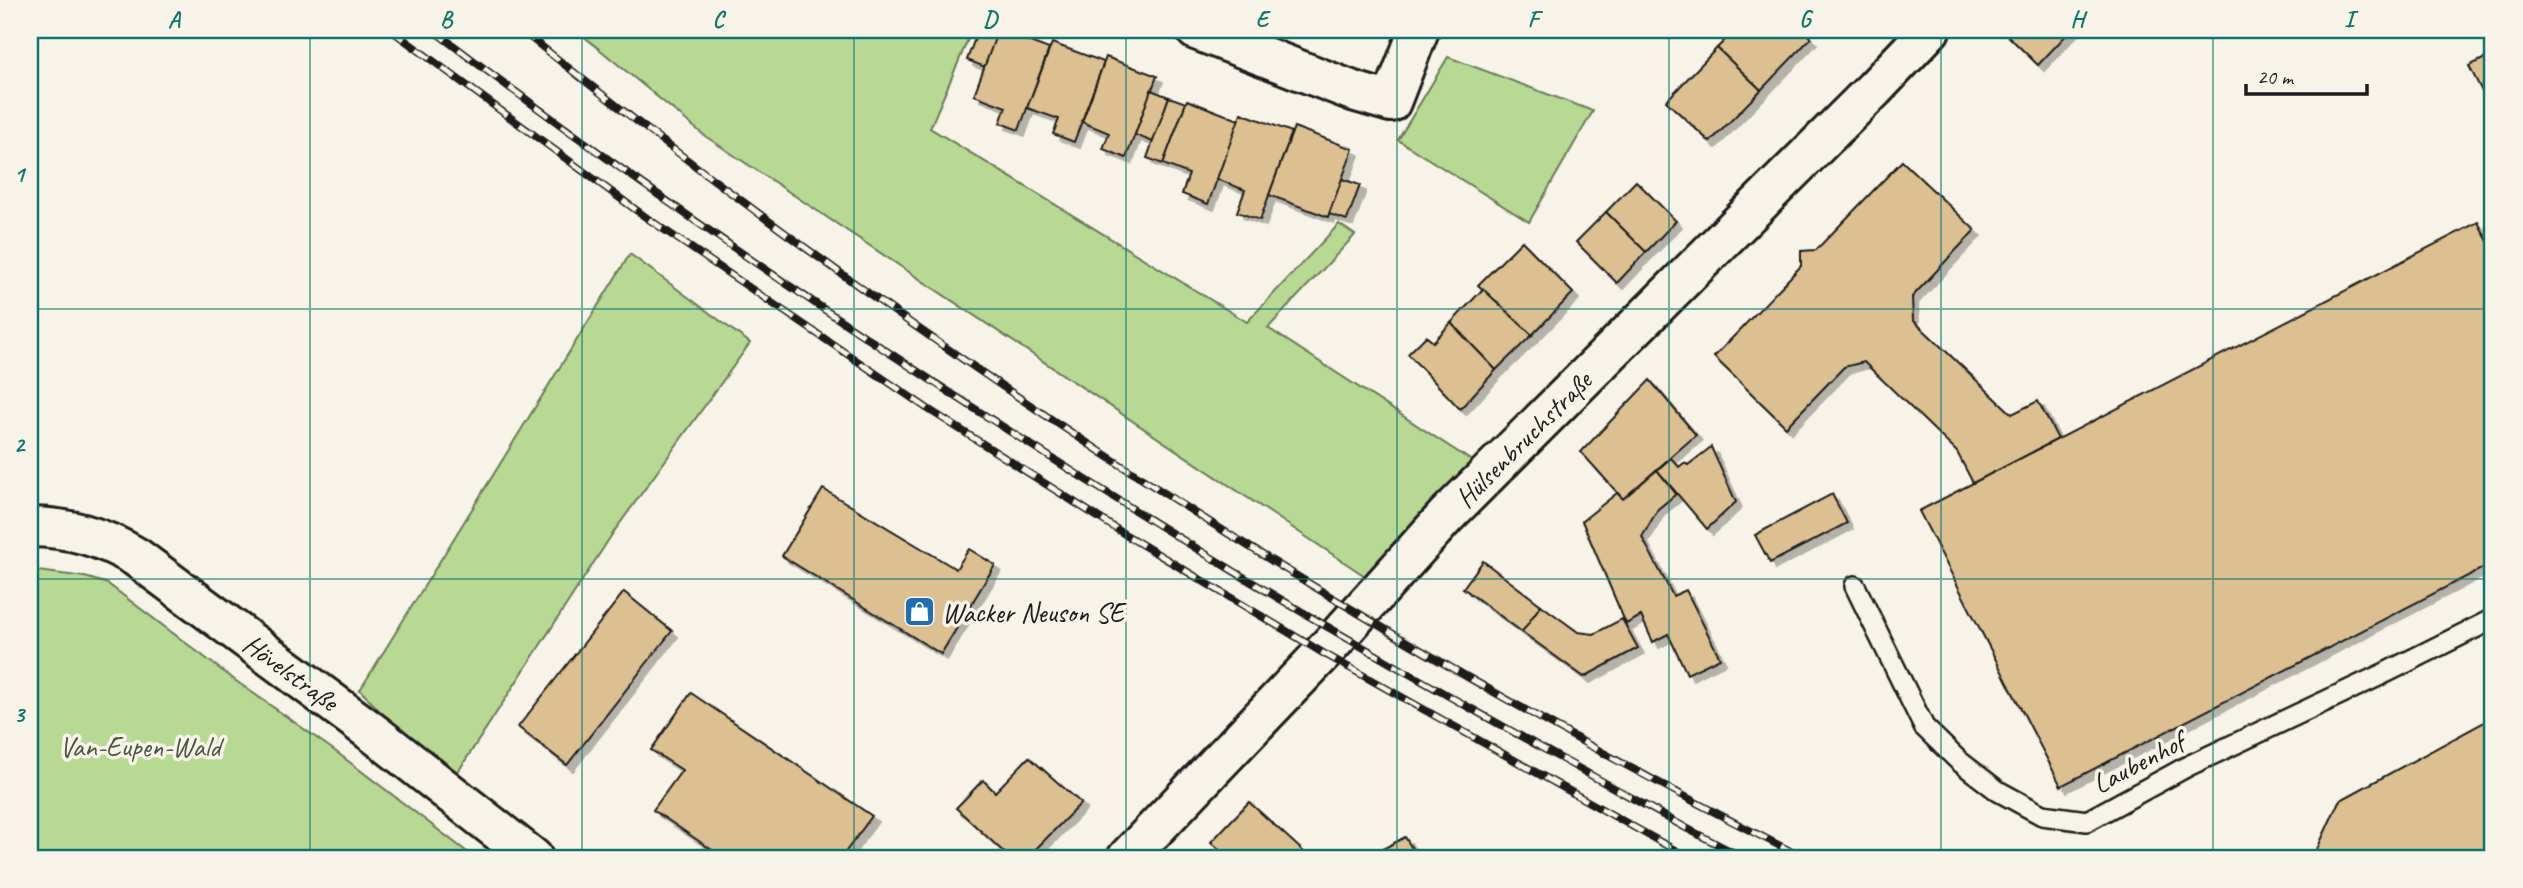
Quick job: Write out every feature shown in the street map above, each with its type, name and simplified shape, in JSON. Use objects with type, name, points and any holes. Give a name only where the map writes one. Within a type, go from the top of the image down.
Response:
[{"type":"street","points":[[1196,30],[1353,92],[1391,102],[1419,30]]},
{"type":"street","name":"Hülsenbruchstraße","points":[[1126,858],[1323,653],[1446,516],[1865,99],[1930,30]]},
{"type":"street","name":"Hövelstraße","points":[[30,527],[81,533],[120,547],[136,557],[376,735],[533,858]]},
{"type":"lane","name":"Laubenhof","points":[[1855,586],[1924,727],[1959,761],[1998,792],[2042,815],[2087,821],[2189,766],[2493,619]]},
{"type":"green space","points":[[576,30],[972,30],[930,128],[1247,322],[1339,224],[1355,235],[1268,328],[1484,469],[1374,582],[705,136]]},
{"type":"green space","points":[[1448,57],[1593,111],[1529,222],[1398,140]]},
{"type":"green space","points":[[630,254],[750,343],[613,533],[452,781],[423,757],[360,690]]},
{"type":"green space","name":"Van-Eupen-Wald","points":[[30,570],[85,577],[108,584],[475,858],[30,858]]},
{"type":"building","points":[[978,30],[998,33],[985,67],[967,60]]},
{"type":"building","points":[[998,30],[1049,49],[1019,130],[1000,123],[1006,107],[974,95]]},
{"type":"building","points":[[1735,30],[1802,30],[1811,38],[1761,90],[1717,48]]},
{"type":"building","points":[[2002,30],[2071,30],[2038,65]]},
{"type":"building","points":[[1052,43],[1104,62],[1074,142],[1053,134],[1059,119],[1027,108]]},
{"type":"building","points":[[1717,48],[1761,90],[1710,142],[1666,101]]},
{"type":"building","points":[[2493,54],[2493,113],[2469,66]]},
{"type":"building","points":[[1106,57],[1157,76],[1126,158],[1103,149],[1109,133],[1082,122]]},
{"type":"building","points":[[1151,90],[1169,97],[1153,142],[1135,135]]},
{"type":"building","points":[[1169,97],[1186,103],[1163,164],[1147,158]]},
{"type":"building","points":[[1187,100],[1239,120],[1208,204],[1182,194],[1189,174],[1163,164]]},
{"type":"building","points":[[1241,113],[1292,132],[1260,220],[1237,212],[1245,190],[1217,179]]},
{"type":"building","points":[[1294,127],[1353,149],[1328,217],[1269,195]]},
{"type":"building","points":[[1902,161],[1975,230],[1912,297],[1913,320],[2012,414],[2038,401],[2058,439],[1973,483],[1957,452],[1864,362],[1844,367],[1786,427],[1714,357],[1801,266],[1801,251],[1816,250]]},
{"type":"building","points":[[1342,179],[1360,185],[1347,220],[1329,214]]},
{"type":"building","points":[[1636,181],[1676,221],[1646,252],[1606,212]]},
{"type":"building","points":[[1606,212],[1646,252],[1617,283],[1576,242]]},
{"type":"building","points":[[2478,222],[2493,251],[2493,563],[2061,786],[1919,511]]},
{"type":"building","points":[[1522,241],[1573,293],[1532,335],[1478,285]]},
{"type":"building","points":[[1483,289],[1532,335],[1496,370],[1451,323]]},
{"type":"building","points":[[1451,323],[1496,370],[1460,409],[1408,354],[1426,336],[1433,342]]},
{"type":"building","points":[[1650,380],[1696,435],[1623,499],[1581,452]]},
{"type":"building","points":[[1711,447],[1736,502],[1707,529],[1657,470],[1671,458],[1679,467],[1684,463],[1688,465]]},
{"type":"building","points":[[1657,470],[1676,494],[1658,509],[1642,537],[1673,596],[1686,590],[1720,658],[1687,674],[1668,634],[1653,642],[1641,616],[1626,624],[1582,521],[1617,493],[1623,499]]},
{"type":"building","name":"Wacker Neuson SE","points":[[823,489],[956,569],[969,549],[995,565],[941,654],[782,556]]},
{"type":"building","points":[[1832,494],[1847,523],[1770,563],[1755,535]]},
{"type":"building","points":[[1483,561],[1541,605],[1522,632],[1463,588]]},
{"type":"building","points":[[624,592],[672,631],[567,765],[518,727]]},
{"type":"building","points":[[1541,605],[1578,632],[1594,634],[1622,619],[1638,648],[1584,677],[1522,632]]},
{"type":"building","points":[[691,693],[872,816],[841,858],[724,858],[653,810],[682,770],[651,750]]},
{"type":"building","points":[[2488,720],[2493,722],[2493,858],[2313,858],[2339,801]]},
{"type":"building","points":[[1029,757],[1081,803],[1027,858],[1010,858],[956,808],[983,780],[995,792]]},
{"type":"building","points":[[1249,802],[1303,851],[1297,858],[1229,858],[1211,842]]},
{"type":"building","points":[[1405,837],[1418,858],[1366,858]]},
{"type":"railway","points":[[391,30],[647,218],[928,409],[1126,535],[1323,653],[1689,858]]},
{"type":"railway","points":[[433,30],[622,170],[816,304],[1012,433],[1270,593],[1388,662],[1744,858]]},
{"type":"railway","points":[[521,30],[672,148],[825,262],[981,372],[1140,478],[1467,677],[1634,770],[1804,858]]},
{"type":"place","name":"Wacker Neuson SE","points":[[919,612]]}]
